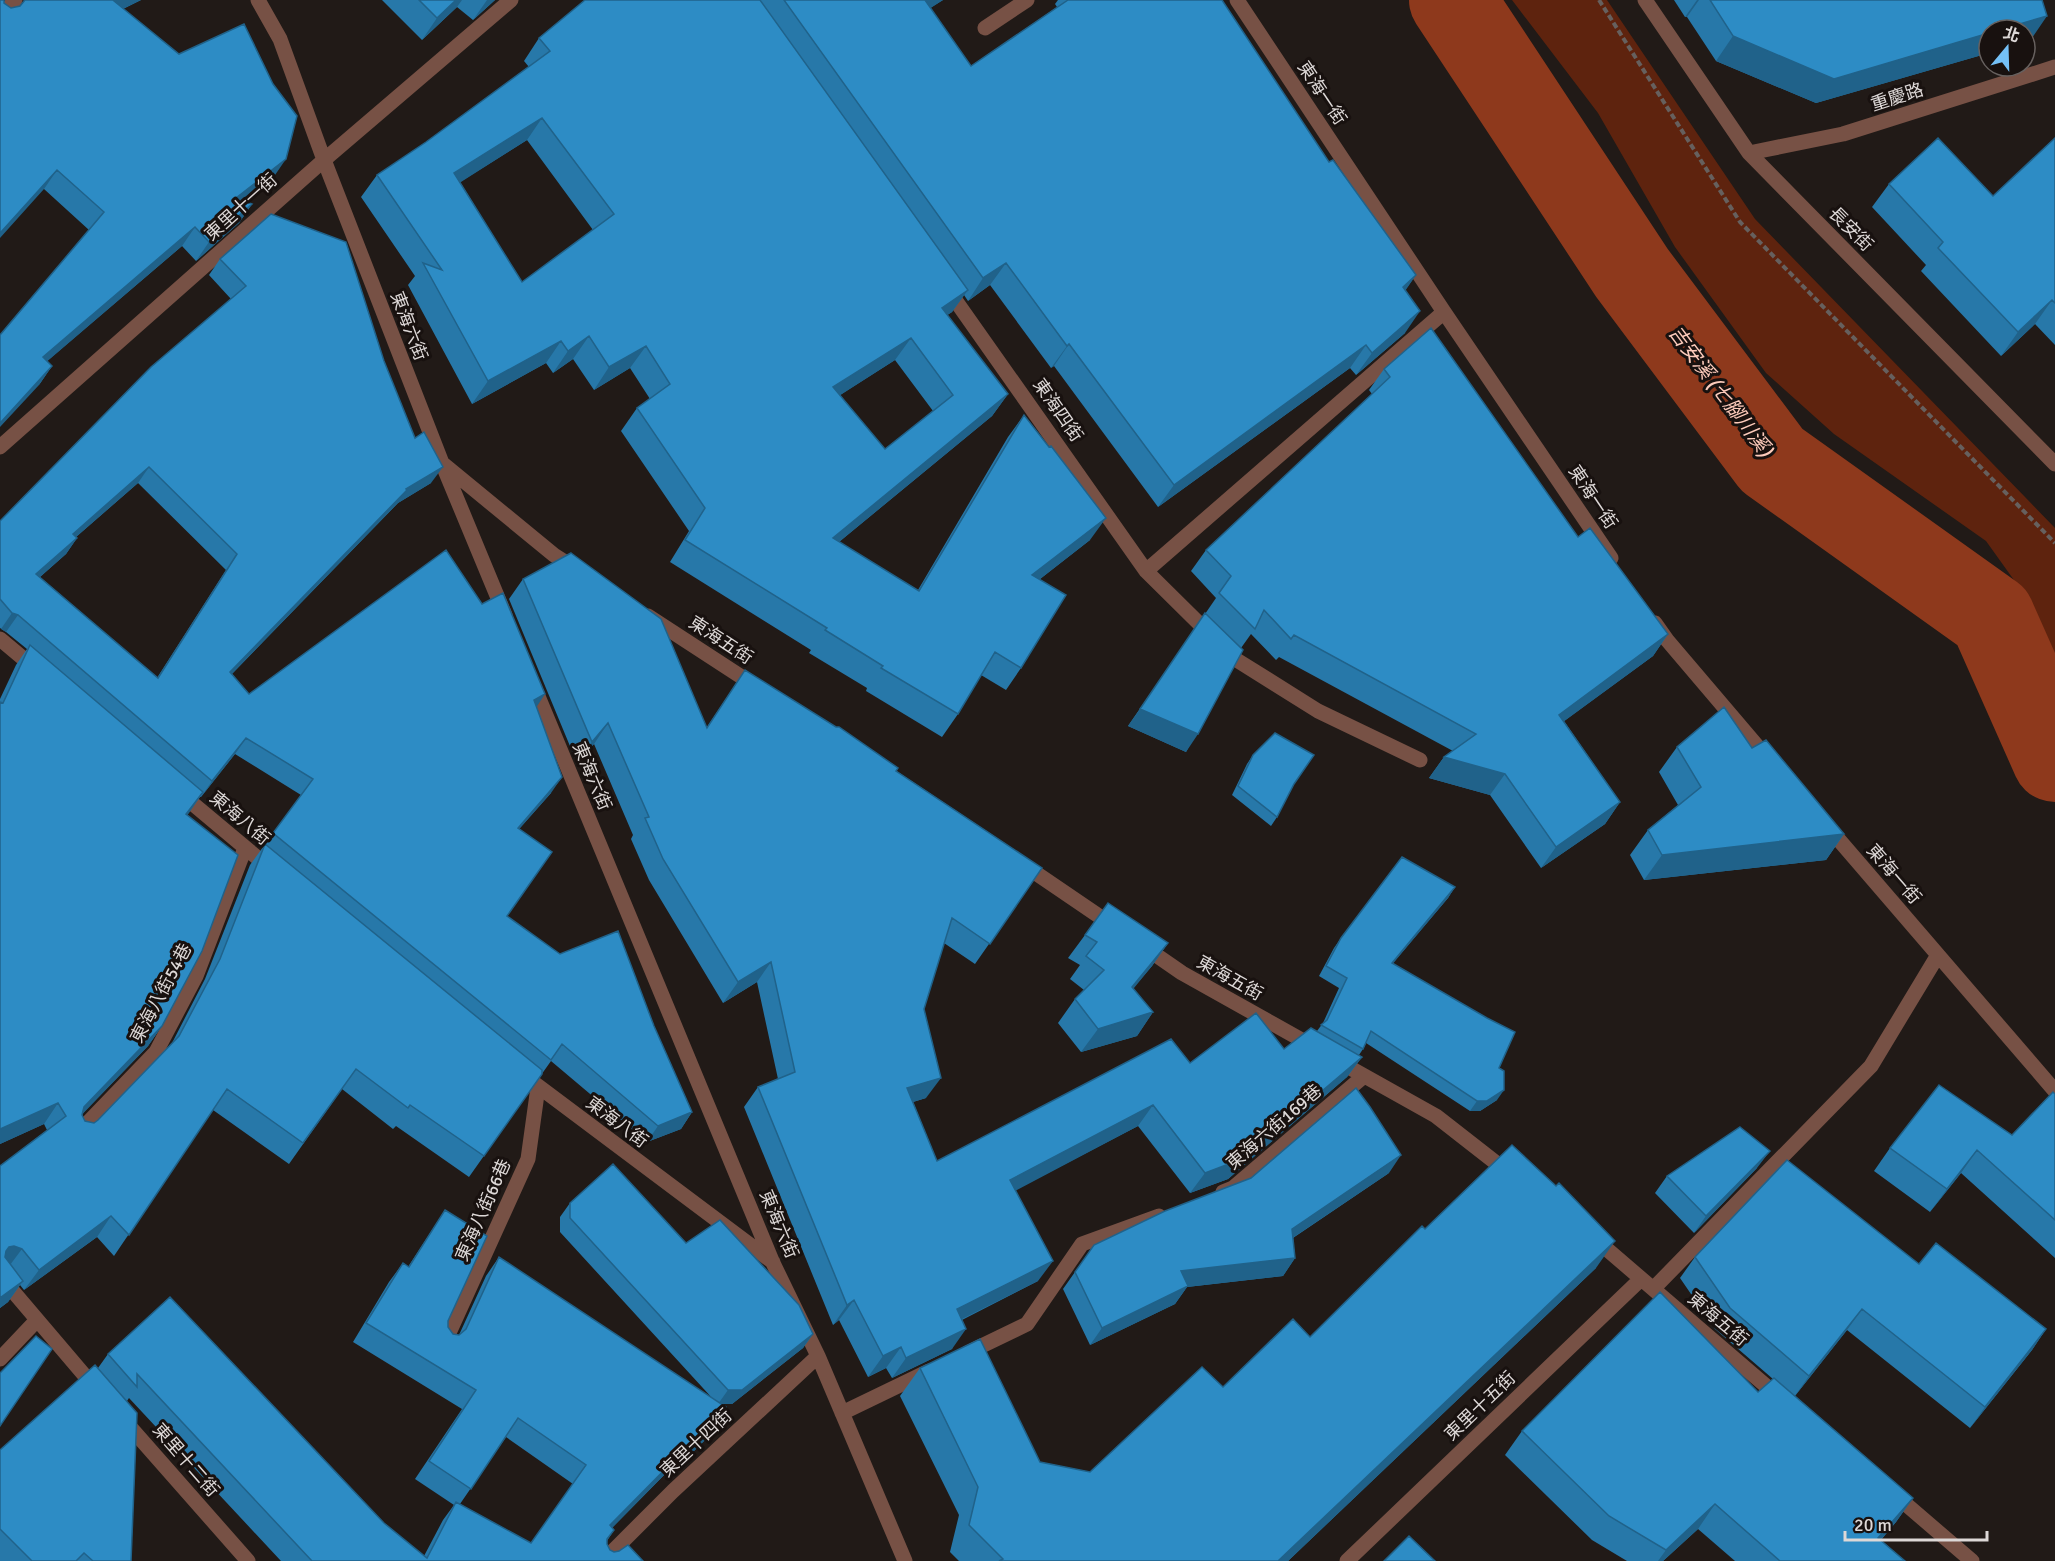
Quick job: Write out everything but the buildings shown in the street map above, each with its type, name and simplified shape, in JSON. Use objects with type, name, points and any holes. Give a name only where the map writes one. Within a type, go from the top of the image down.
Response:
[{"type":"street","points":[[0,18],[15,0]]},
{"type":"street","name":"東海六街","points":[[258,0],[280,39],[324,160],[442,463],[510,627]]},
{"type":"street","name":"東里十一街","points":[[0,447],[324,160],[511,0]]},
{"type":"street","points":[[985,28],[1027,0]]},
{"type":"street","name":"東海一街","points":[[1237,0],[1621,573]]},
{"type":"street","name":"長安街","points":[[1645,0],[1749,153],[2055,464]]},
{"type":"street","name":"重慶路","points":[[1749,153],[1843,134],[2055,67]]},
{"type":"street","name":"東海四街","points":[[940,279],[1146,571],[1235,660],[1318,711],[1420,760]]},
{"type":"street","points":[[1146,571],[1444,312]]},
{"type":"street","points":[[442,463],[554,555],[593,580]]},
{"type":"street","name":"東海五街","points":[[633,606],[771,696]]},
{"type":"street","points":[[1647,611],[1667,640],[1783,775]]},
{"type":"street","points":[[0,639],[45,678]]},
{"type":"street","name":"東海六街","points":[[528,671],[773,1263],[818,1356],[905,1561]]},
{"type":"street","name":"東海八街","points":[[173,786],[286,882]]},
{"type":"street","name":"東海一街","points":[[1814,811],[2055,1091]]},
{"type":"street","name":"東海八街54巷","points":[[77,1134],[156,1052],[196,976],[246,848]]},
{"type":"street","name":"東海五街","points":[[1007,853],[1182,973],[1436,1116],[1520,1181]]},
{"type":"street","points":[[1653,1289],[1872,1066],[1938,955]]},
{"type":"street","name":"東海八街","points":[[510,1065],[773,1263]]},
{"type":"street","name":"東海六街169巷","points":[[1211,1196],[1233,1188],[1364,1076]]},
{"type":"street","name":"東海八街66巷","points":[[444,1344],[528,1159],[538,1087]]},
{"type":"street","points":[[842,1413],[1027,1324],[1082,1244],[1168,1212]]},
{"type":"street","name":"東海五街","points":[[1586,1232],[1790,1406]]},
{"type":"street","name":"東里十二街","points":[[0,1276],[36,1321],[248,1561]]},
{"type":"street","name":"東里十五街","points":[[1347,1561],[1641,1279]]},
{"type":"street","points":[[0,1359],[36,1321]]},
{"type":"street","name":"東里十四街","points":[[603,1561],[673,1491],[818,1356]]},
{"type":"street","points":[[1881,1483],[1972,1561]]},
{"type":"path","points":[[1599,0],[1740,222],[2055,543]]},
{"type":"shaded area","points":[[1512,0],[1607,0],[1755,219],[2055,528],[2055,656],[2034,608],[1986,541],[1834,434],[1766,373],[1675,247],[1598,113]]},
{"type":"waterway","name":"吉安溪 (七腳川溪)","points":[[1452,0],[1632,273],[1772,460],[1992,617],[2055,759]]}]
